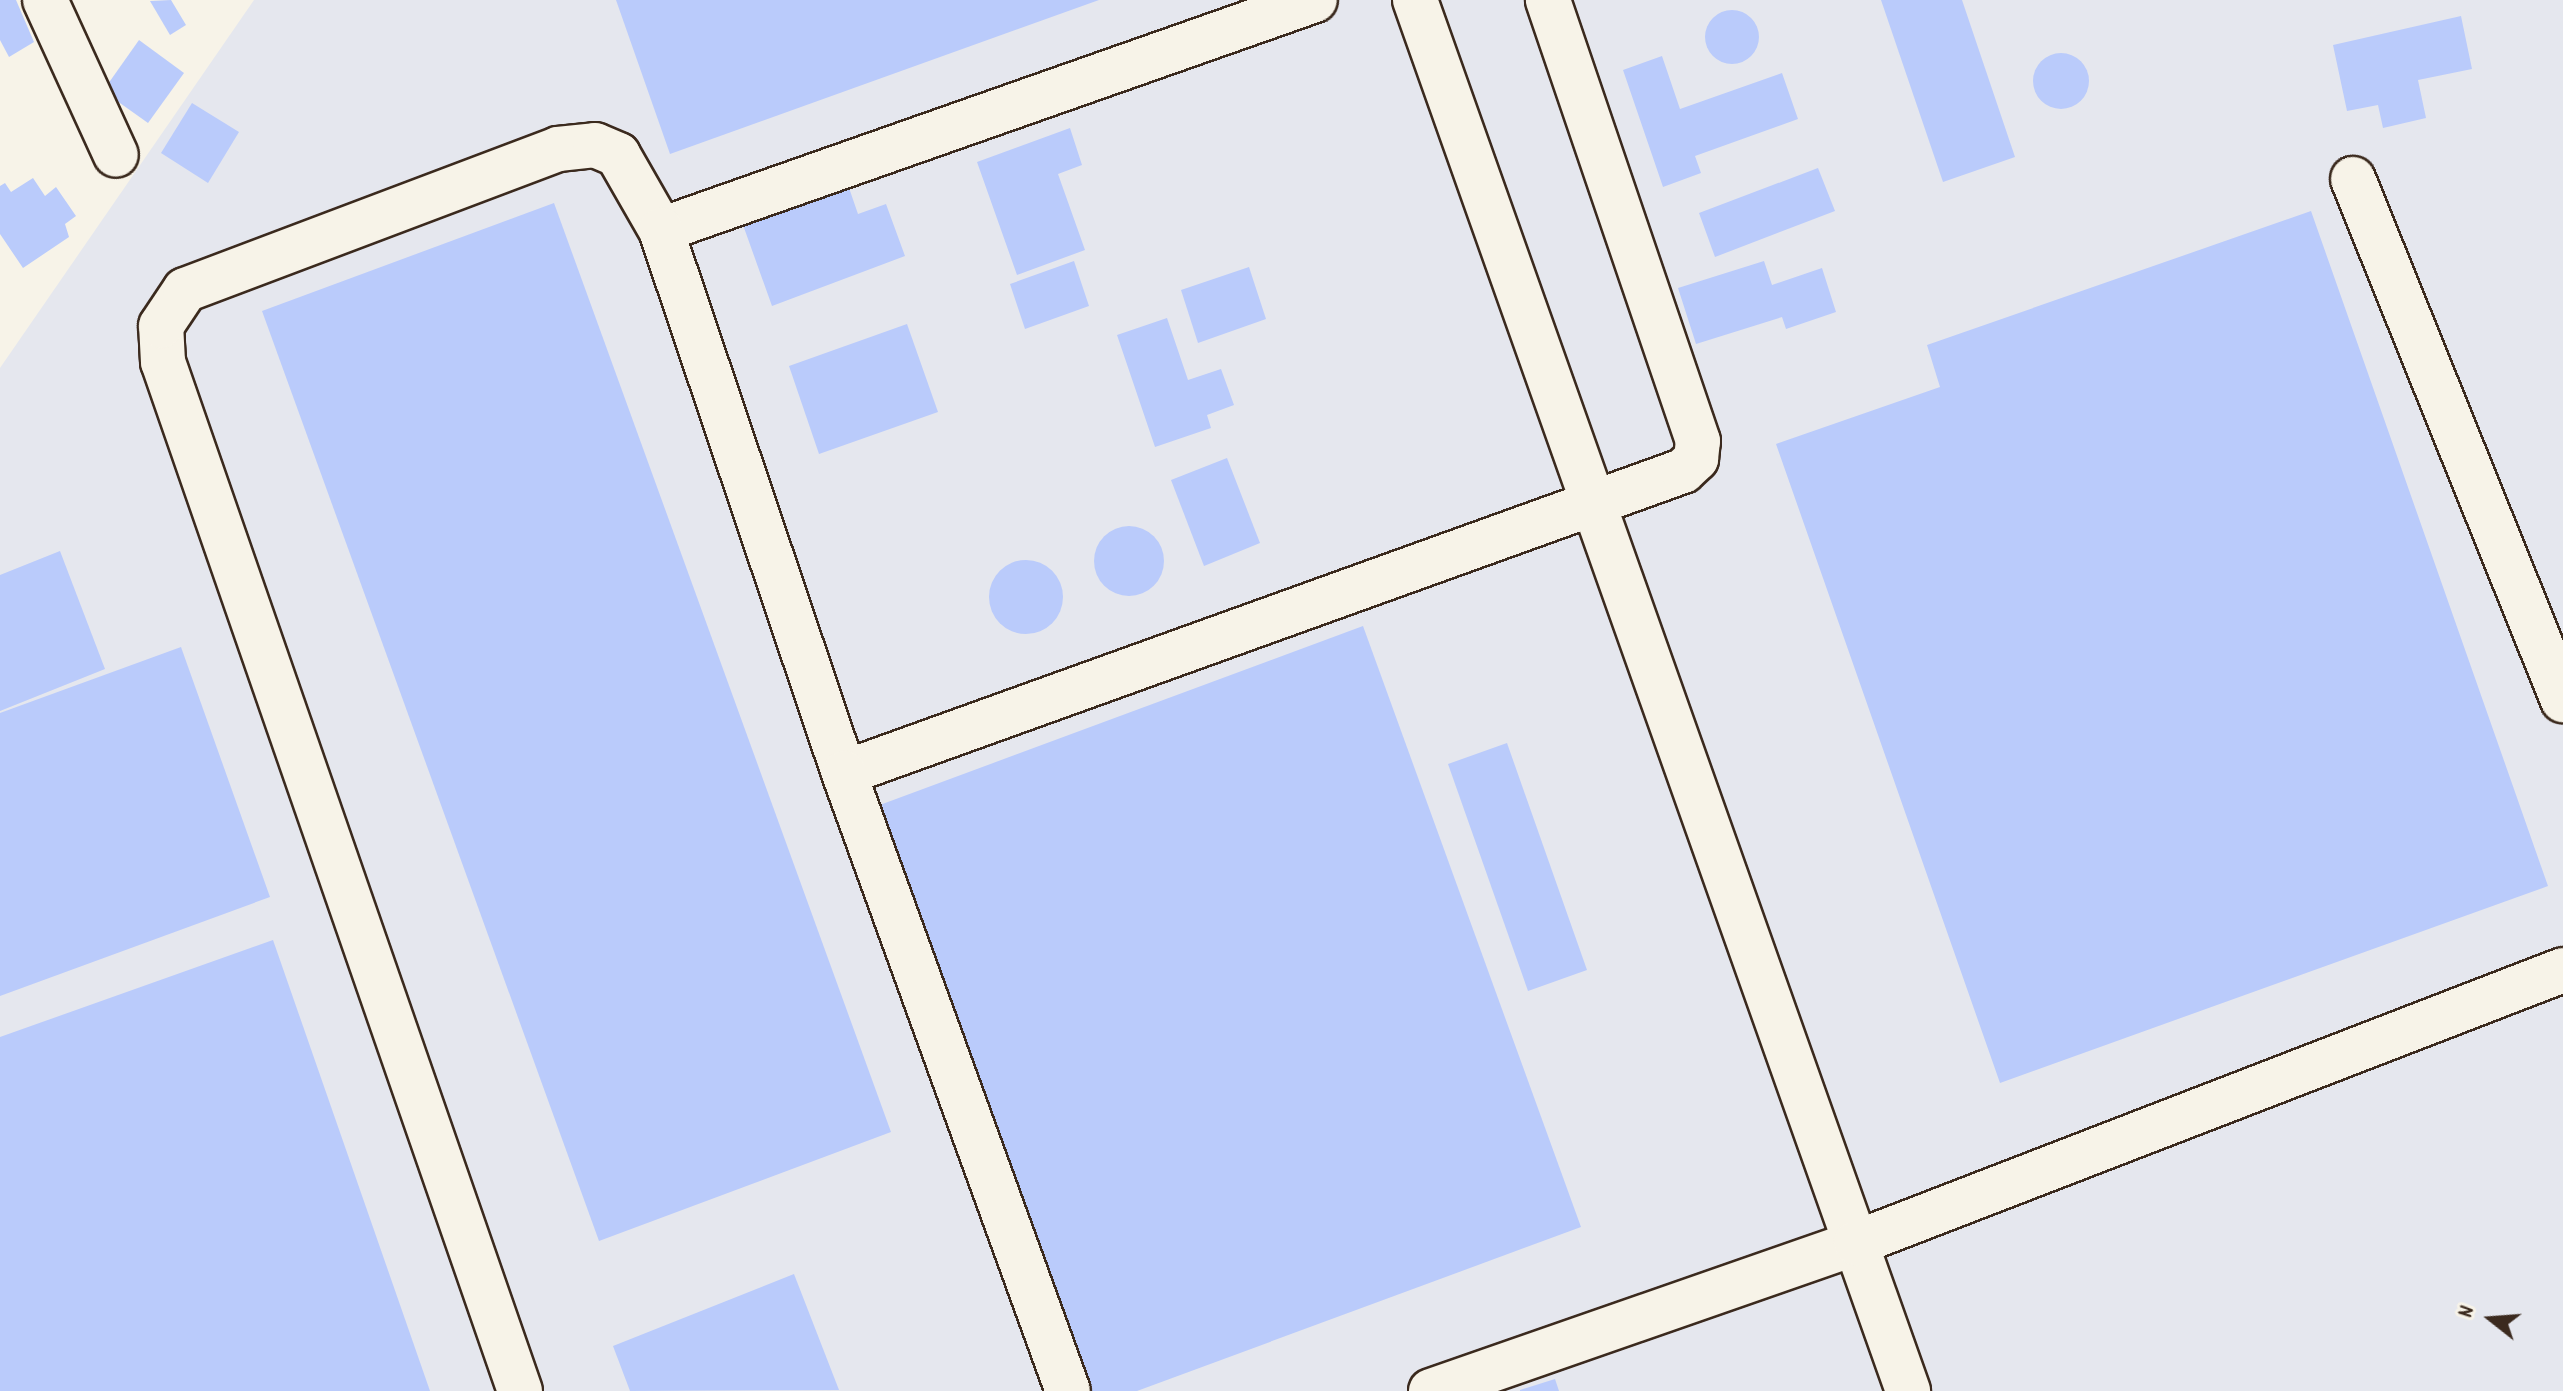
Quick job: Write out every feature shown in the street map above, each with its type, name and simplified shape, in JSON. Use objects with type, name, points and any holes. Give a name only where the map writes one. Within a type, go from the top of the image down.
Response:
[{"type":"street","points":[[45,0],[116,155]]},
{"type":"street","points":[[661,230],[1315,0]]},
{"type":"street","points":[[1415,0],[1590,504],[1908,1391]]},
{"type":"street","points":[[844,773],[1683,471],[1696,459],[1698,441],[1548,0]]},
{"type":"street","points":[[520,1391],[163,362],[161,326],[172,301],[185,290],[558,149],[595,145],[618,155],[661,230],[844,773],[1068,1391]]},
{"type":"street","points":[[2353,179],[2563,700]]},
{"type":"street","points":[[1431,1391],[1856,1243],[2563,970]]},
{"type":"shaded area","points":[[254,0],[2563,0],[2563,1391],[0,1391],[0,368]]},
{"type":"building","points":[[0,0],[16,0],[34,42],[9,57],[0,40]]},
{"type":"building","points":[[171,0],[186,25],[170,35],[150,1]]},
{"type":"building","points":[[616,0],[1099,0],[670,154]]},
{"type":"building","points":[[1881,0],[1962,0],[2015,157],[1943,182]]},
{"type":"building","points":[[1732,10],[1751,18],[1759,37],[1751,56],[1732,64],[1713,56],[1705,37],[1713,18]]},
{"type":"building","points":[[2461,16],[2472,69],[2418,80],[2426,118],[2383,128],[2378,105],[2347,111],[2333,45]]},
{"type":"building","points":[[139,40],[184,73],[148,123],[103,91]]},
{"type":"building","points":[[2061,53],[2081,61],[2089,81],[2081,101],[2061,109],[2041,101],[2033,81],[2041,61]]},
{"type":"building","points":[[1662,56],[1680,109],[1782,73],[1798,119],[1695,156],[1701,173],[1663,187],[1623,70]]},
{"type":"building","points":[[192,103],[239,132],[208,183],[161,153]]},
{"type":"building","points":[[1070,128],[1082,165],[1058,174],[1085,250],[1017,275],[977,162]]},
{"type":"building","points":[[1818,168],[1835,211],[1715,257],[1699,213]]},
{"type":"building","points":[[33,178],[45,196],[56,187],[76,216],[65,224],[69,237],[23,268],[0,234],[0,186],[5,183],[11,192]]},
{"type":"building","points":[[848,185],[858,214],[886,204],[905,256],[772,306],[743,225]]},
{"type":"building","points":[[554,203],[891,1132],[599,1241],[262,311]]},
{"type":"building","points":[[2311,211],[2548,886],[2000,1083],[1776,444],[1940,387],[1927,345]]},
{"type":"building","points":[[1074,261],[1089,306],[1025,329],[1010,284]]},
{"type":"building","points":[[1764,261],[1772,285],[1822,268],[1836,312],[1786,329],[1782,317],[1696,344],[1678,288]]},
{"type":"building","points":[[1249,267],[1266,319],[1198,343],[1181,290]]},
{"type":"building","points":[[1167,318],[1188,380],[1221,369],[1234,405],[1207,415],[1211,428],[1155,447],[1117,335]]},
{"type":"building","points":[[907,324],[938,412],[819,454],[789,366]]},
{"type":"building","points":[[1227,458],[1260,543],[1204,566],[1171,480]]},
{"type":"building","points":[[1129,526],[1154,536],[1164,561],[1154,586],[1129,596],[1104,586],[1094,561],[1104,536]]},
{"type":"building","points":[[60,551],[105,669],[0,711],[0,575]]},
{"type":"building","points":[[1026,560],[1047,566],[1057,576],[1063,597],[1057,618],[1047,628],[1026,634],[1005,628],[995,618],[989,597],[995,576],[1005,566]]},
{"type":"building","points":[[1363,626],[1581,1227],[1137,1391],[1080,1391],[869,809]]},
{"type":"building","points":[[181,647],[270,897],[0,996],[0,713]]},
{"type":"building","points":[[1507,743],[1587,970],[1528,991],[1448,764]]},
{"type":"building","points":[[273,940],[430,1391],[0,1391],[0,1037]]},
{"type":"building","points":[[794,1274],[839,1390],[630,1391],[613,1346]]},
{"type":"building","points":[[1555,1379],[1559,1391],[1520,1391],[1520,1390]]}]
